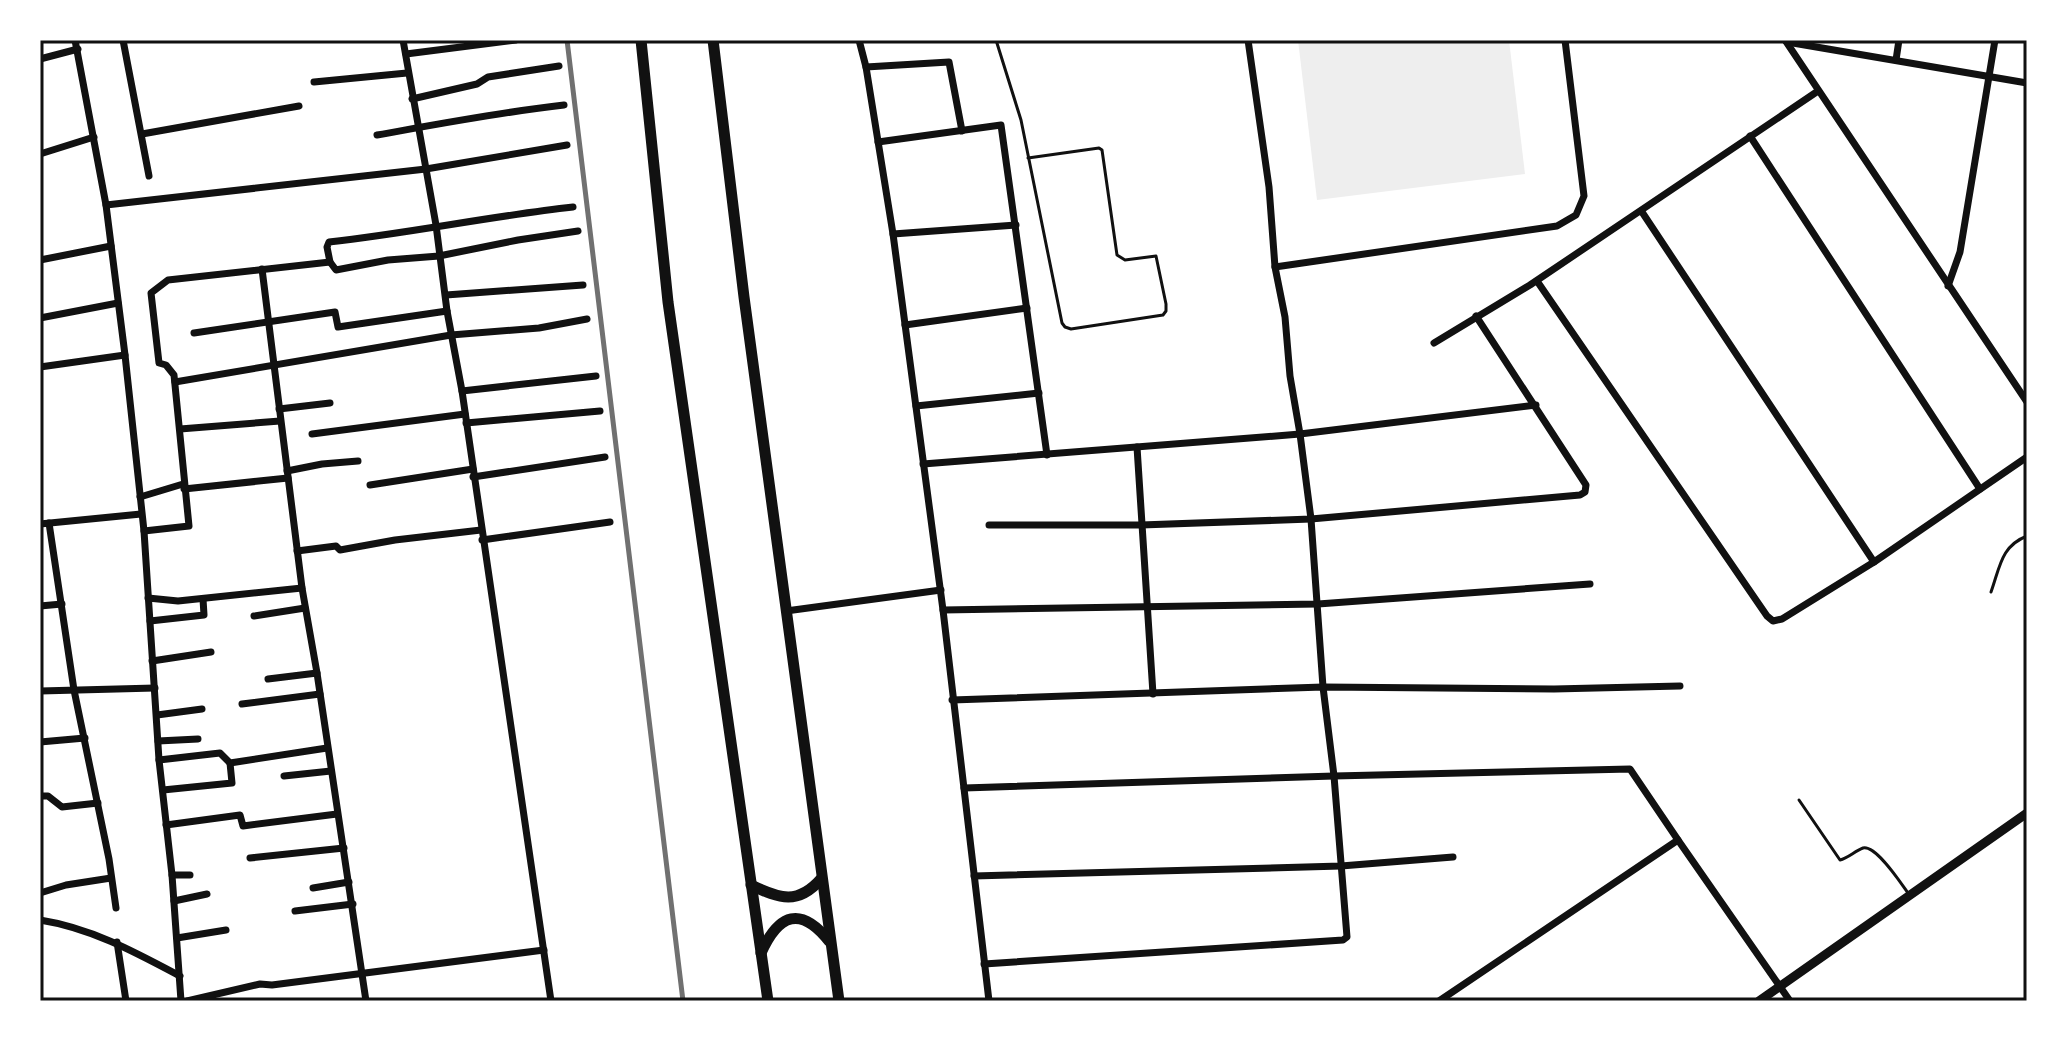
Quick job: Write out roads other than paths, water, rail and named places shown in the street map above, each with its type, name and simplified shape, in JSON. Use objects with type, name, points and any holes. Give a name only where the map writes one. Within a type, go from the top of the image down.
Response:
[{"type":"highway","points":[[641,40],[668,302],[768,1001]]},
{"type":"highway","points":[[713,40],[839,1001]]},
{"type":"highway","points":[[751,885],[784,898],[811,890],[821,879]]},
{"type":"highway","points":[[761,953],[772,931],[791,918],[810,921],[830,942]]},
{"type":"street","points":[[75,40],[106,205],[125,355],[144,531],[159,760],[172,875],[181,1001]]},
{"type":"street","points":[[123,40],[149,176]]},
{"type":"street","points":[[403,40],[462,391],[551,1001]]},
{"type":"street","points":[[406,54],[516,40]]},
{"type":"street","points":[[859,40],[893,234],[941,590],[989,1001]]},
{"type":"street","points":[[984,964],[1343,940],[1348,933],[1323,687],[1311,519],[1290,376],[1285,317],[1275,267],[1269,187],[1248,40]]},
{"type":"street","points":[[1275,267],[1557,226],[1576,215],[1584,196],[1565,40]]},
{"type":"street","points":[[1896,60],[1899,40]]},
{"type":"street","points":[[1948,286],[1960,252],[1995,40]]},
{"type":"street","points":[[1786,41],[2027,83]]},
{"type":"street","points":[[1786,41],[2027,402]]},
{"type":"street","points":[[40,59],[78,49]]},
{"type":"street","points":[[866,67],[949,62],[962,131]]},
{"type":"street","points":[[412,99],[477,84],[488,77],[559,66]]},
{"type":"street","points":[[314,82],[407,73]]},
{"type":"street","points":[[1434,343],[1537,281],[1818,91]]},
{"type":"street","points":[[377,135],[499,112],[564,105]]},
{"type":"street","points":[[142,134],[299,106]]},
{"type":"street","points":[[878,142],[1001,125],[1047,455]]},
{"type":"street","points":[[1750,136],[1980,489]]},
{"type":"street","points":[[40,154],[94,137]]},
{"type":"street","points":[[106,205],[426,169],[567,145]]},
{"type":"street","points":[[573,207],[329,242],[327,247],[330,262],[336,270],[388,260],[439,256],[578,231]]},
{"type":"street","points":[[1642,212],[1874,562]]},
{"type":"street","points":[[893,234],[1016,225]]},
{"type":"street","points":[[40,260],[111,246]]},
{"type":"street","points":[[144,531],[189,526],[175,382],[167,366],[159,362],[151,293],[155,287],[168,280],[330,262]]},
{"type":"street","points":[[262,269],[302,588],[366,1001]]},
{"type":"street","points":[[1537,281],[1773,621],[1782,619],[1874,562],[2027,457]]},
{"type":"street","points":[[446,295],[583,285]]},
{"type":"street","points":[[40,318],[118,303]]},
{"type":"street","points":[[905,325],[1027,308]]},
{"type":"street","points":[[194,333],[335,313],[338,327],[447,311]]},
{"type":"street","points":[[989,525],[1141,525],[1311,519],[1580,495],[1585,492],[1586,485],[1476,316]]},
{"type":"street","points":[[175,382],[451,335],[539,328],[587,319]]},
{"type":"street","points":[[40,367],[125,355]]},
{"type":"street","points":[[462,391],[596,376]]},
{"type":"street","points":[[916,406],[1039,393]]},
{"type":"street","points":[[279,409],[330,403]]},
{"type":"street","points":[[923,464],[1300,434],[1536,405]]},
{"type":"street","points":[[466,423],[600,411]]},
{"type":"street","points":[[312,434],[465,414]]},
{"type":"street","points":[[180,429],[280,421]]},
{"type":"street","points":[[1137,447],[1153,694]]},
{"type":"street","points":[[370,485],[605,457]]},
{"type":"street","points":[[140,497],[183,486],[287,475],[322,464],[358,461]]},
{"type":"street","points":[[116,908],[74,690],[62,604],[44,523],[141,514]]},
{"type":"street","points":[[482,540],[610,522]]},
{"type":"street","points":[[297,551],[336,546],[340,550],[481,530]]},
{"type":"street","points":[[943,610],[1318,604],[1590,584]]},
{"type":"street","points":[[148,598],[178,601],[302,588]]},
{"type":"street","points":[[786,611],[941,590]]},
{"type":"street","points":[[150,621],[204,615],[203,599]]},
{"type":"street","points":[[40,606],[62,604]]},
{"type":"street","points":[[254,616],[305,608]]},
{"type":"street","points":[[152,661],[211,652]]},
{"type":"street","points":[[268,679],[317,673]]},
{"type":"street","points":[[952,700],[1323,687],[1554,689],[1680,686]]},
{"type":"street","points":[[40,691],[155,688]]},
{"type":"street","points":[[242,704],[320,694]]},
{"type":"street","points":[[157,715],[202,709]]},
{"type":"street","points":[[40,742],[85,738]]},
{"type":"street","points":[[158,741],[198,739]]},
{"type":"street","points":[[228,761],[327,748]]},
{"type":"street","points":[[159,760],[220,753],[228,761],[232,783],[163,790]]},
{"type":"street","points":[[964,788],[1630,769],[1790,1001]]},
{"type":"street","points":[[284,776],[331,771]]},
{"type":"street","points":[[40,796],[48,796],[62,807],[98,803]]},
{"type":"street","points":[[1759,1001],[2027,813]]},
{"type":"street","points":[[166,825],[240,815],[243,825],[337,814]]},
{"type":"street","points":[[1439,1001],[1678,840]]},
{"type":"street","points":[[250,858],[344,848]]},
{"type":"street","points":[[974,876],[1341,866],[1453,857]]},
{"type":"street","points":[[172,875],[190,875]]},
{"type":"street","points":[[40,893],[66,885],[111,878]]},
{"type":"street","points":[[313,888],[349,882]]},
{"type":"street","points":[[174,901],[207,894]]},
{"type":"street","points":[[295,911],[353,904]]},
{"type":"street","points":[[40,920],[117,942],[180,976]]},
{"type":"street","points":[[177,938],[226,930]]},
{"type":"street","points":[[117,942],[126,1001]]},
{"type":"street","points":[[187,1001],[260,984],[283,984],[544,950]]},
{"type":"lane","points":[[996,40],[1021,120],[1028,158],[1062,323],[1065,327],[1163,315],[1166,304],[1156,256],[1125,260],[1117,255],[1102,150],[1028,158]]},
{"type":"lane","points":[[1991,592],[2006,550],[2012,541],[2027,536]]},
{"type":"lane","points":[[1799,800],[1836,857],[1844,860],[1864,848],[1870,849],[1889,867],[1909,894]]},
{"type":"railway","points":[[567,40],[683,1001]]}]
